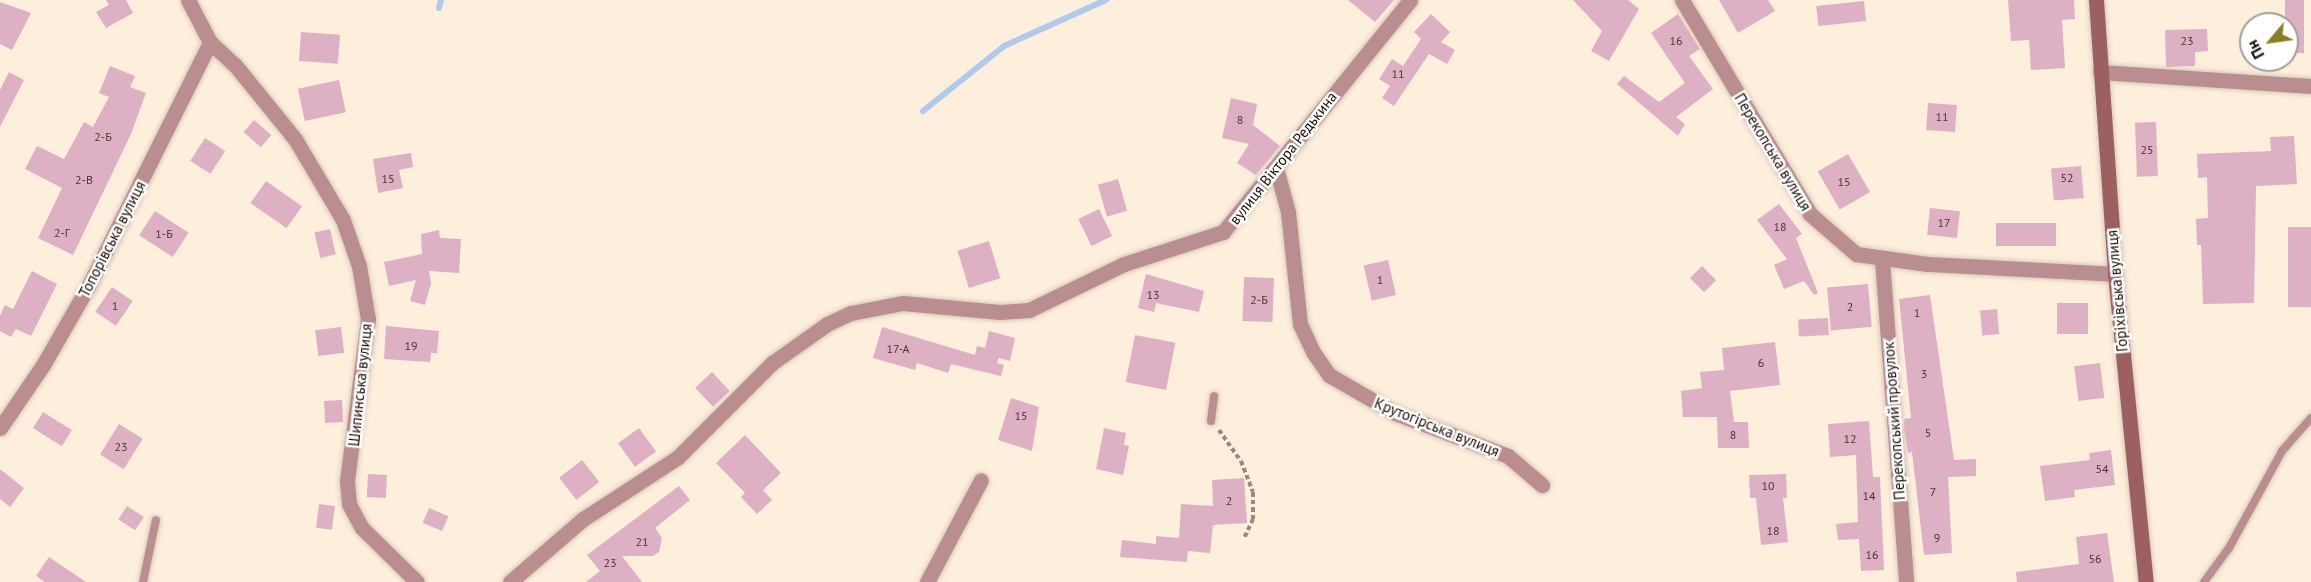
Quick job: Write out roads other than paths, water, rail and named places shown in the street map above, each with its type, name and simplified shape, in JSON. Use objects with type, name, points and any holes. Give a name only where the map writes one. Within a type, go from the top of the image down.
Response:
[{"type":"street","name":"Шипинська вулиця","points":[[188,0],[210,42],[235,65],[295,139],[343,220],[359,266],[368,319],[347,482],[349,504],[362,528],[417,582]]},
{"type":"street","name":"вулиця Віктора Редькина","points":[[510,582],[583,519],[689,448],[772,363],[827,324],[851,313],[903,303],[1000,312],[1029,310],[1141,257],[1223,232],[1410,0]]},
{"type":"street","name":"Перекопська вулиця","points":[[1682,0],[1810,214],[1856,254],[1882,260],[2115,274]]},
{"type":"street","name":"Горіхівська вулиця","points":[[2096,0],[2115,274],[2146,582]]},
{"type":"street","name":"Топорівська вулиця","points":[[0,428],[43,365],[89,285],[210,42]]},
{"type":"street","points":[[2100,72],[2311,86]]},
{"type":"street","name":"Крутогірська вулиця","points":[[1276,168],[1288,212],[1300,324],[1312,352],[1329,375],[1395,412],[1508,456],[1542,485]]},
{"type":"street","name":"Перекопський провулок","points":[[1882,260],[1906,582]]},
{"type":"street","points":[[927,582],[981,480]]},
{"type":"lane","points":[[1211,420],[1214,396]]},
{"type":"lane","points":[[2204,582],[2229,548],[2282,451],[2311,418]]},
{"type":"lane","points":[[144,582],[156,520]]},
{"type":"waterway","points":[[439,8],[441,0]]},
{"type":"waterway","points":[[923,111],[1004,46],[1106,0]]}]
